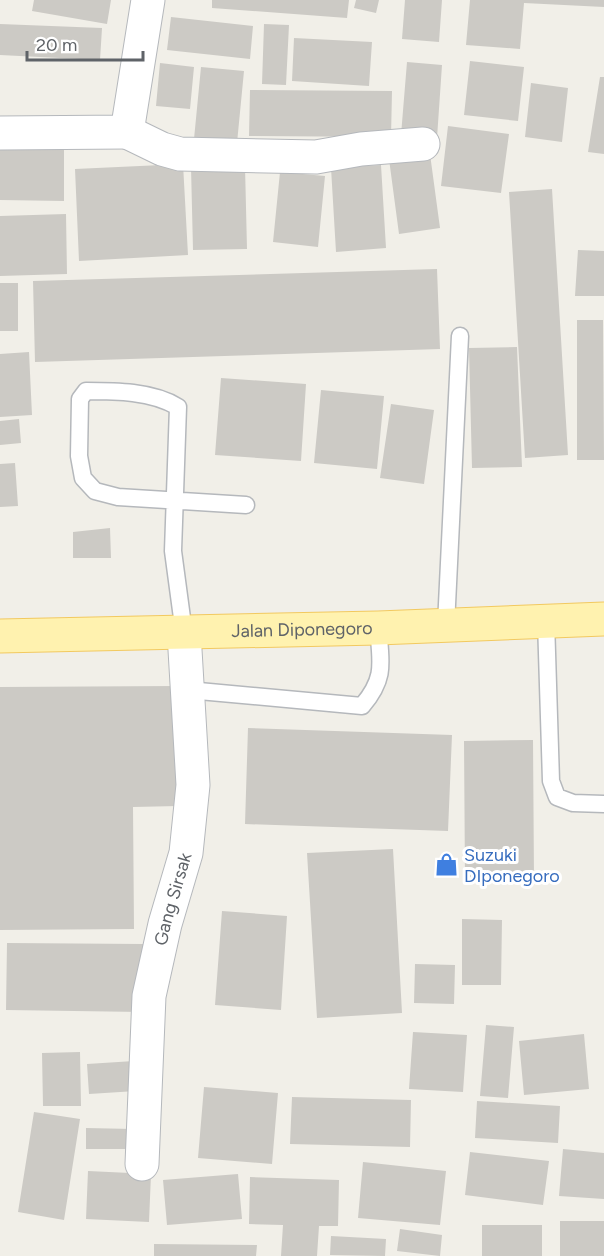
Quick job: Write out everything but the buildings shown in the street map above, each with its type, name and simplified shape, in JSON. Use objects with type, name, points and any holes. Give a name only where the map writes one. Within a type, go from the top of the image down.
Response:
[{"type":"main road","name":"Jalan Diponegoro","points":[[0,636],[378,628],[604,619]]},
{"type":"street","points":[[127,132],[148,0]]},
{"type":"street","points":[[0,133],[127,132],[162,149],[180,154],[315,157],[361,149],[423,144]]},
{"type":"street","name":"Gang Sirsak","points":[[142,1164],[150,996],[165,924],[186,853],[193,785],[184,633]]},
{"type":"lane","points":[[446,625],[460,336]]},
{"type":"lane","points":[[184,633],[173,551],[175,499],[178,407],[168,401],[117,391],[86,391],[80,399],[79,456],[83,478],[95,490],[118,497],[175,499],[246,505]]},
{"type":"lane","points":[[546,621],[551,781],[557,797],[573,803],[604,804]]},
{"type":"lane","points":[[188,690],[362,706],[375,691],[382,673],[378,628]]},
{"type":"place","name":"Suzuki DIponegoro","points":[[446,865]]}]
